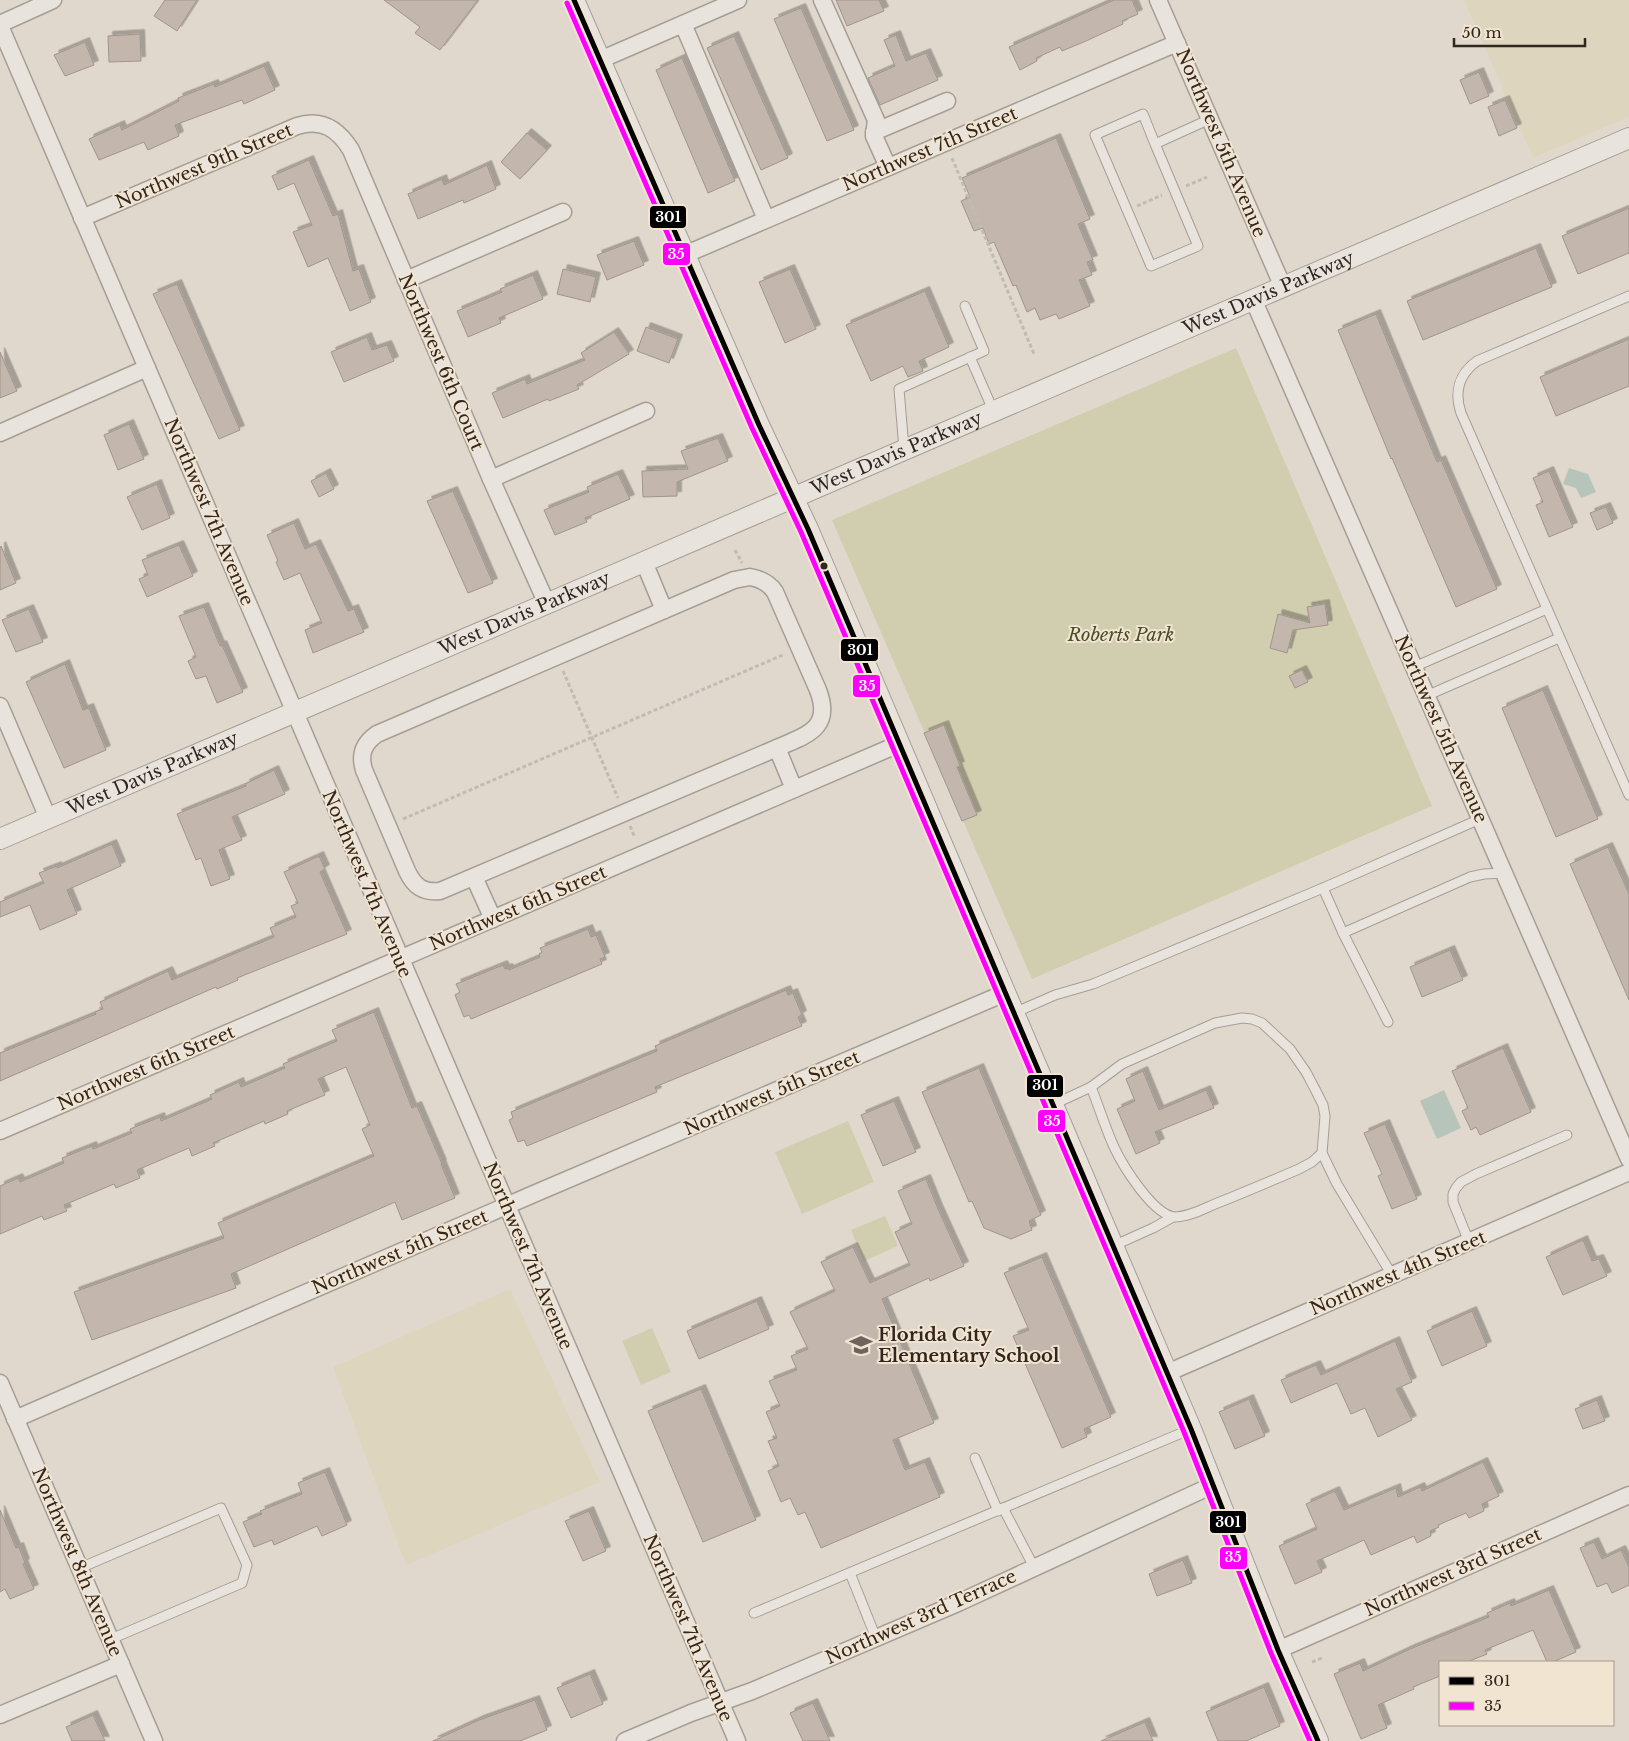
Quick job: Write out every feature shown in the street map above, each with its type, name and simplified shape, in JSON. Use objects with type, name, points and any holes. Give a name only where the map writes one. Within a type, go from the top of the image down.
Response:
[{"type":"street","points":[[0,25],[53,0]]},
{"type":"street","points":[[574,0],[684,255],[811,537],[1191,1429],[1314,1740]]},
{"type":"street","points":[[600,60],[738,0]]},
{"type":"street","points":[[822,0],[876,120],[874,136],[888,167]]},
{"type":"street","name":"Northwest 5th Avenue","points":[[1158,0],[1282,286]]},
{"type":"street","points":[[683,24],[766,219]]},
{"type":"street","name":"Northwest 7th Avenue","points":[[0,25],[399,959],[737,1741]]},
{"type":"street","name":"Northwest 7th Street","points":[[684,255],[1177,43]]},
{"type":"street","points":[[874,132],[947,101]]},
{"type":"street","name":"Northwest 9th Street","points":[[82,218],[292,128],[313,123],[328,127]]},
{"type":"street","name":"Northwest 6th Court","points":[[328,127],[341,136],[352,150],[491,479],[547,604]]},
{"type":"street","name":"West Davis Parkway","points":[[0,838],[1629,138]]},
{"type":"street","points":[[406,280],[563,212]]},
{"type":"street","name":"Northwest 5th Avenue","points":[[1253,299],[1629,1159]]},
{"type":"street","points":[[0,433],[147,368]]},
{"type":"street","points":[[491,479],[646,411]]},
{"type":"street","points":[[644,562],[664,610]]},
{"type":"street","points":[[742,578],[759,579],[772,588],[818,690],[823,706],[820,722],[809,733],[777,748],[440,891],[426,891],[414,883],[407,871],[364,770],[361,758],[365,744],[377,734],[742,578]]},
{"type":"street","points":[[0,706],[48,818]]},
{"type":"street","name":"Northwest 6th Street","points":[[0,1131],[899,744]]},
{"type":"street","points":[[777,748],[794,789]]},
{"type":"street","points":[[474,877],[493,919]]},
{"type":"street","name":"Northwest 5th Street","points":[[15,1419],[506,1206],[1005,993]]},
{"type":"street","name":"Northwest 4th Street","points":[[1167,1373],[1629,1172]]},
{"type":"street","name":"Northwest 8th Avenue","points":[[0,1383],[154,1741]]},
{"type":"street","name":"Northwest 3rd Terrace","points":[[625,1741],[691,1713],[752,1691],[958,1603],[1213,1485]]},
{"type":"street","name":"Northwest 3rd Street","points":[[1278,1650],[1629,1495]]},
{"type":"street","points":[[0,1715],[121,1664]]},
{"type":"lane","points":[[1143,114],[1155,144],[1198,246],[1151,266],[1095,135],[1143,114]]},
{"type":"lane","points":[[1155,144],[1210,119]]},
{"type":"lane","points":[[1629,296],[1477,361],[1463,375],[1458,387],[1461,413],[1629,795]]},
{"type":"lane","points":[[904,449],[899,389],[984,351],[965,306]]},
{"type":"lane","points":[[970,357],[993,410]]},
{"type":"lane","points":[[1414,667],[1547,609]]},
{"type":"lane","points":[[1426,696],[1559,638]]},
{"type":"lane","points":[[1014,1014],[1056,996],[1102,980],[1323,888],[1480,819]]},
{"type":"lane","points":[[1343,933],[1470,877],[1484,874],[1504,874]]},
{"type":"lane","points":[[1323,888],[1343,933],[1388,1022]]},
{"type":"lane","points":[[1052,1104],[1091,1086],[1122,1064],[1204,1027],[1233,1019],[1252,1019],[1262,1023],[1290,1049],[1306,1072],[1322,1105],[1325,1116],[1322,1153],[1337,1184],[1392,1276]]},
{"type":"lane","points":[[1091,1086],[1114,1146],[1127,1170],[1148,1198],[1159,1209],[1173,1217]]},
{"type":"lane","points":[[1469,1242],[1452,1202],[1453,1194],[1461,1182],[1568,1135]]},
{"type":"lane","points":[[1113,1246],[1173,1217],[1202,1209],[1291,1173],[1312,1162],[1322,1153]]},
{"type":"lane","points":[[754,1613],[1191,1429]]},
{"type":"lane","points":[[975,1458],[1000,1510],[1034,1567]]},
{"type":"lane","points":[[80,1568],[221,1508],[247,1565],[242,1583],[111,1639]]},
{"type":"lane","points":[[850,1573],[876,1638]]},
{"type":"path","points":[[952,158],[1034,354]]},
{"type":"path","points":[[1183,187],[1207,177]]},
{"type":"path","points":[[1134,207],[1162,195]]},
{"type":"path","points":[[735,550],[745,569]]},
{"type":"path","points":[[396,822],[791,652]]},
{"type":"path","points":[[561,666],[621,804]]},
{"type":"path","points":[[1312,1662],[1322,1658]]},
{"type":"shaded area","points":[[1464,0],[1629,0],[1629,117],[1533,158]]},
{"type":"shaded area","points":[[1569,468],[1588,474],[1596,492],[1581,498],[1576,488],[1563,484]]},
{"type":"shaded area","points":[[1444,1090],[1461,1128],[1437,1139],[1420,1101]]},
{"type":"shaded area","points":[[510,1289],[600,1482],[406,1565],[333,1367]]},
{"type":"green space","name":"Roberts Park","points":[[1236,348],[1432,806],[1032,979],[832,520]]},
{"type":"green space","points":[[848,1121],[874,1182],[802,1214],[775,1152]]},
{"type":"green space","points":[[885,1216],[898,1246],[864,1261],[851,1230]]},
{"type":"green space","points":[[652,1328],[671,1372],[641,1385],[622,1341]]},
{"type":"building","points":[[165,0],[197,0],[177,31],[154,16]]},
{"type":"building","points":[[384,0],[478,0],[440,50],[415,33],[420,27]]},
{"type":"building","points":[[836,0],[879,0],[884,11],[847,26]]},
{"type":"building","points":[[1114,0],[1132,0],[1138,14],[1122,21],[1123,24],[1086,41],[1062,51],[1060,47],[1036,58],[1037,61],[1020,70],[1009,47]]},
{"type":"building","points":[[801,8],[854,130],[827,141],[774,19]]},
{"type":"building","points":[[140,34],[141,61],[109,62],[108,36]]},
{"type":"building","points":[[896,35],[906,61],[926,53],[938,80],[880,105],[868,78],[895,66],[884,40]]},
{"type":"building","points":[[734,36],[788,158],[761,170],[707,48]]},
{"type":"building","points":[[85,42],[94,65],[65,76],[54,55]]},
{"type":"building","points":[[682,58],[735,181],[708,193],[656,70]]},
{"type":"building","points":[[264,66],[275,90],[244,104],[242,100],[175,125],[179,136],[148,150],[144,142],[99,160],[89,139],[120,125],[122,130],[179,101],[178,98],[214,84],[215,87]]},
{"type":"building","points":[[1479,72],[1489,96],[1470,104],[1460,80]]},
{"type":"building","points":[[1505,100],[1517,128],[1499,136],[1488,107]]},
{"type":"building","points":[[527,133],[547,150],[520,179],[501,162]]},
{"type":"building","points":[[1056,138],[1090,219],[1078,224],[1093,260],[1087,262],[1092,275],[1079,280],[1090,306],[1059,319],[1056,314],[1040,320],[1035,308],[1027,312],[1016,285],[1013,286],[994,242],[989,244],[983,228],[974,231],[961,201],[970,197],[962,178]]},
{"type":"building","points":[[309,160],[333,216],[338,214],[353,271],[359,269],[371,302],[350,311],[328,258],[308,267],[293,232],[312,225],[294,183],[278,190],[272,176]]},
{"type":"building","points":[[487,165],[496,189],[464,203],[463,200],[418,219],[408,194],[442,179],[444,185]]},
{"type":"building","points":[[1629,208],[1629,253],[1578,274],[1562,236]]},
{"type":"building","points":[[634,241],[644,265],[607,280],[597,255]]},
{"type":"building","points":[[1536,248],[1552,287],[1423,340],[1407,301]]},
{"type":"building","points":[[563,269],[596,277],[590,302],[557,294]]},
{"type":"building","points":[[790,269],[816,329],[785,343],[759,282]]},
{"type":"building","points":[[533,275],[543,299],[499,318],[501,323],[468,337],[457,311],[502,292],[500,289]]},
{"type":"building","points":[[177,284],[240,430],[219,439],[153,294]]},
{"type":"building","points":[[925,291],[949,347],[919,361],[923,371],[908,377],[903,366],[871,381],[846,325]]},
{"type":"building","points":[[1376,314],[1437,462],[1441,460],[1497,589],[1456,607],[1391,459],[1338,330]]},
{"type":"building","points":[[646,327],[678,339],[669,363],[637,351]]},
{"type":"building","points":[[614,332],[629,354],[577,385],[579,389],[549,401],[548,399],[503,418],[492,393],[525,379],[527,384],[585,360],[581,353]]},
{"type":"building","points":[[367,337],[372,350],[387,345],[394,361],[344,382],[331,352]]},
{"type":"building","points":[[1629,339],[1629,386],[1556,416],[1540,377]]},
{"type":"building","points":[[0,352],[17,391],[0,398]]},
{"type":"building","points":[[129,424],[144,459],[118,470],[104,435]]},
{"type":"building","points":[[718,438],[728,461],[677,482],[677,496],[643,497],[642,471],[688,469],[681,451]]},
{"type":"building","points":[[1549,471],[1573,527],[1549,537],[1536,505],[1543,502],[1533,478]]},
{"type":"building","points":[[326,473],[334,489],[319,497],[311,481]]},
{"type":"building","points":[[618,474],[630,499],[585,518],[587,522],[555,535],[544,510],[589,492],[587,487]]},
{"type":"building","points":[[157,484],[170,518],[142,530],[127,497]]},
{"type":"building","points":[[453,491],[493,583],[468,593],[427,501]]},
{"type":"building","points":[[1606,507],[1613,523],[1597,530],[1590,513]]},
{"type":"building","points":[[294,523],[305,549],[316,544],[348,611],[354,609],[364,632],[313,653],[305,630],[322,623],[300,573],[284,580],[267,535]]},
{"type":"building","points":[[179,545],[193,576],[147,597],[139,579],[148,575],[142,560]]},
{"type":"building","points":[[0,547],[16,583],[0,590]]},
{"type":"building","points":[[1325,604],[1328,625],[1293,630],[1287,653],[1270,648],[1278,614],[1310,623],[1307,607]]},
{"type":"building","points":[[204,607],[220,646],[222,645],[243,692],[217,703],[206,676],[196,679],[188,661],[196,657],[179,616]]},
{"type":"building","points":[[29,609],[43,642],[16,652],[2,620]]},
{"type":"building","points":[[65,664],[83,710],[89,708],[106,750],[64,768],[26,682]]},
{"type":"building","points":[[1302,670],[1308,682],[1295,688],[1289,676]]},
{"type":"building","points":[[1543,690],[1598,819],[1556,837],[1502,708]]},
{"type":"building","points":[[944,725],[960,766],[957,767],[977,815],[962,821],[924,733]]},
{"type":"building","points":[[274,770],[285,794],[232,817],[242,840],[219,850],[230,879],[211,886],[201,858],[196,860],[177,814],[246,786],[245,784]]},
{"type":"building","points":[[112,844],[121,866],[67,890],[77,914],[40,930],[30,905],[0,917],[0,902],[44,883],[39,873],[57,866],[57,868]]},
{"type":"building","points":[[1608,847],[1629,894],[1629,1000],[1570,864]]},
{"type":"building","points":[[319,856],[325,869],[320,872],[347,934],[237,978],[238,980],[217,989],[216,987],[0,1081],[0,1053],[96,1014],[95,1012],[103,1009],[100,1002],[168,971],[172,980],[274,937],[270,928],[296,917],[291,906],[298,903],[284,872]]},
{"type":"building","points":[[588,929],[591,937],[596,935],[605,957],[600,959],[602,964],[471,1019],[469,1015],[464,1017],[455,995],[460,992],[456,984],[503,965],[505,969],[508,968],[509,970],[540,957],[539,954],[542,952],[540,948]]},
{"type":"building","points":[[1450,950],[1463,980],[1422,997],[1410,967]]},
{"type":"building","points":[[786,990],[788,995],[793,993],[802,1015],[798,1017],[802,1026],[655,1087],[657,1092],[527,1146],[524,1140],[518,1142],[509,1120],[513,1118],[511,1112],[657,1051],[655,1046]]},
{"type":"building","points":[[374,1012],[412,1108],[417,1106],[455,1198],[402,1220],[395,1202],[231,1274],[236,1288],[92,1340],[74,1292],[224,1238],[218,1223],[374,1156],[362,1129],[370,1125],[346,1067],[318,1079],[325,1095],[287,1111],[288,1114],[265,1124],[264,1121],[213,1143],[215,1146],[192,1156],[189,1148],[137,1170],[140,1178],[116,1188],[114,1184],[64,1205],[67,1211],[44,1220],[42,1216],[0,1234],[0,1186],[18,1178],[20,1182],[64,1163],[62,1158],[92,1146],[93,1149],[132,1133],[130,1129],[160,1117],[161,1121],[212,1099],[210,1095],[239,1082],[241,1087],[285,1068],[283,1064],[337,1041],[332,1030]]},
{"type":"building","points":[[1503,1048],[1531,1112],[1480,1135],[1476,1127],[1471,1130],[1462,1111],[1468,1108],[1452,1071]]},
{"type":"building","points":[[979,1068],[1041,1215],[1029,1221],[1032,1230],[1011,1239],[984,1228],[972,1201],[969,1202],[922,1092]]},
{"type":"building","points":[[1143,1071],[1159,1110],[1206,1090],[1214,1108],[1155,1132],[1160,1143],[1136,1154],[1117,1109],[1135,1101],[1126,1079]]},
{"type":"building","points":[[894,1101],[916,1152],[883,1166],[861,1115]]},
{"type":"building","points":[[1385,1124],[1417,1199],[1392,1209],[1378,1176],[1382,1174],[1364,1133]]},
{"type":"building","points":[[926,1179],[964,1266],[930,1281],[929,1278],[882,1299],[934,1423],[893,1440],[905,1470],[925,1462],[940,1497],[821,1548],[805,1512],[798,1515],[790,1498],[781,1502],[768,1471],[779,1466],[768,1441],[777,1438],[766,1412],[780,1406],[769,1381],[797,1370],[791,1356],[808,1349],[790,1312],[835,1291],[821,1262],[853,1247],[870,1283],[910,1265],[895,1232],[912,1224],[898,1191]]},
{"type":"building","points":[[1583,1240],[1592,1261],[1599,1259],[1607,1276],[1563,1295],[1546,1257]]},
{"type":"building","points":[[1042,1257],[1111,1417],[1084,1429],[1087,1437],[1062,1448],[1013,1336],[1029,1330],[1004,1273]]},
{"type":"building","points":[[757,1301],[769,1329],[699,1359],[687,1331]]},
{"type":"building","points":[[1472,1311],[1487,1346],[1442,1366],[1427,1331]]},
{"type":"building","points":[[1395,1341],[1412,1382],[1396,1389],[1412,1420],[1378,1437],[1365,1408],[1351,1414],[1337,1383],[1291,1403],[1281,1380],[1316,1365],[1321,1375]]},
{"type":"building","points":[[701,1389],[756,1520],[703,1542],[648,1411]]},
{"type":"building","points":[[1249,1399],[1265,1436],[1235,1449],[1219,1412]]},
{"type":"building","points":[[1597,1400],[1605,1421],[1583,1429],[1575,1409]]},
{"type":"building","points":[[1483,1462],[1499,1496],[1482,1504],[1484,1511],[1469,1518],[1466,1513],[1438,1525],[1439,1527],[1430,1531],[1431,1536],[1417,1543],[1414,1536],[1371,1555],[1364,1540],[1317,1561],[1322,1572],[1295,1584],[1279,1546],[1317,1529],[1306,1504],[1335,1491],[1344,1510],[1396,1488],[1398,1497],[1420,1487],[1422,1491]]},
{"type":"building","points":[[325,1472],[347,1525],[322,1536],[317,1526],[274,1545],[272,1540],[254,1547],[243,1522],[262,1514],[260,1511],[302,1494],[298,1483]]},
{"type":"building","points":[[0,1510],[16,1548],[19,1547],[25,1563],[23,1564],[34,1589],[10,1599],[5,1589],[0,1592]]},
{"type":"building","points":[[589,1511],[606,1551],[583,1561],[565,1521]]},
{"type":"building","points":[[1594,1542],[1602,1559],[1621,1550],[1629,1567],[1629,1585],[1612,1593],[1607,1583],[1597,1587],[1580,1548]]},
{"type":"building","points":[[1183,1560],[1192,1583],[1157,1596],[1149,1574]]},
{"type":"building","points":[[1549,1590],[1576,1652],[1555,1661],[1547,1661],[1533,1630],[1485,1650],[1487,1654],[1470,1661],[1439,1661],[1439,1676],[1378,1705],[1387,1728],[1361,1739],[1334,1674],[1360,1663],[1363,1671],[1410,1649],[1489,1617],[1487,1613],[1510,1603],[1511,1606]]},
{"type":"building","points":[[590,1674],[603,1704],[571,1718],[557,1688]]},
{"type":"building","points":[[1264,1687],[1280,1726],[1246,1741],[1218,1741],[1206,1712]]},
{"type":"building","points":[[535,1700],[547,1730],[520,1741],[433,1741],[479,1720]]},
{"type":"building","points":[[813,1703],[830,1741],[803,1741],[790,1713]]},
{"type":"building","points":[[93,1715],[105,1741],[72,1741],[66,1727]]},
{"type":"building","points":[[1145,1722],[1153,1741],[1101,1741]]},
{"type":"transit line","name":"301","points":[[574,0],[759,425],[808,529],[1191,1429],[1278,1650],[1318,1741]]},
{"type":"transit line","name":"35","points":[[567,3],[752,428],[801,532],[1184,1432],[1271,1653],[1310,1741]]},
{"type":"place","name":"Florida City Elementary School","points":[[861,1345]]}]
